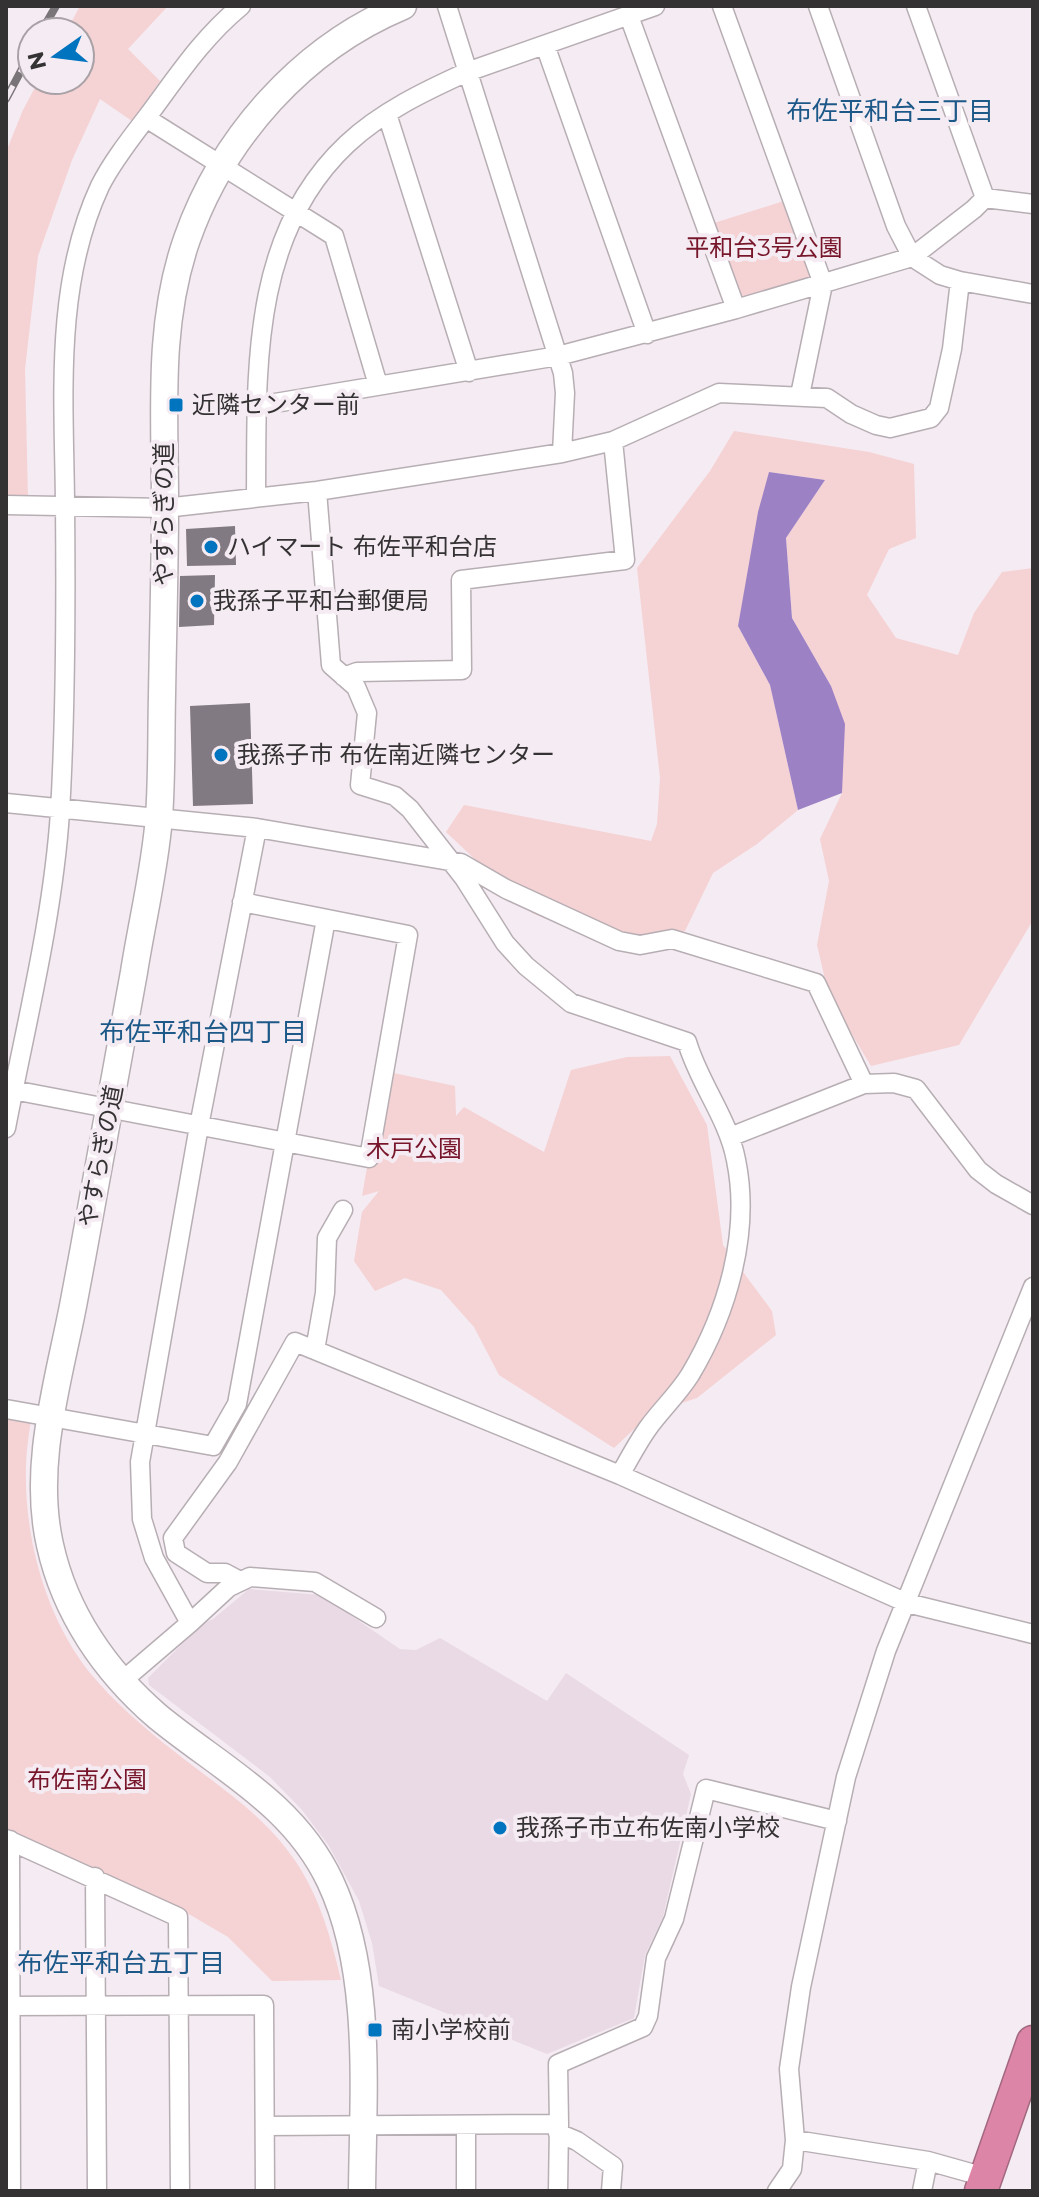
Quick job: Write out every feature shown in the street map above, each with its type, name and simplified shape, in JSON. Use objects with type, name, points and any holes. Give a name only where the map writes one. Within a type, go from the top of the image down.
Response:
[{"type":"highway","points":[[983,2184],[1033,2042]]},
{"type":"street","points":[[6,1128],[55,883],[60,809],[65,506],[63,383],[70,289],[79,245],[100,186],[134,132],[204,41],[241,6]]},
{"type":"street","name":"やすらぎの道","points":[[362,2191],[358,1979],[352,1942],[327,1874],[299,1832],[262,1793],[159,1717],[121,1682],[100,1655],[63,1589],[49,1542],[44,1491],[45,1456],[110,1109],[159,817],[165,337],[170,297],[189,232],[223,165],[254,120],[295,75],[348,35],[403,6]]},
{"type":"street","points":[[447,6],[558,356],[565,393],[562,453]]},
{"type":"street","points":[[256,497],[262,319],[269,286],[287,230],[327,165],[348,143],[387,114],[467,72],[655,6]]},
{"type":"street","points":[[722,6],[823,284],[800,395]]},
{"type":"street","points":[[818,6],[896,226],[912,257],[940,275],[1033,294]]},
{"type":"street","points":[[916,6],[985,198]]},
{"type":"street","points":[[629,16],[736,309]]},
{"type":"street","points":[[545,45],[647,334]]},
{"type":"street","points":[[387,114],[469,372]]},
{"type":"street","points":[[146,118],[334,236],[378,385]]},
{"type":"street","points":[[257,406],[558,356],[736,309],[912,257],[985,198]]},
{"type":"street","points":[[985,198],[1033,204]]},
{"type":"street","points":[[6,505],[165,508],[317,491],[562,453],[613,441],[719,393],[827,398],[851,414],[890,428],[931,418],[939,408],[952,349],[960,281]]},
{"type":"street","points":[[344,677],[357,672],[462,670],[461,580],[625,560],[613,441]]},
{"type":"street","points":[[317,491],[331,665],[356,687],[367,713],[360,785],[395,796],[410,809],[464,878],[505,943],[526,966],[563,997],[571,1003],[687,1042],[730,1137],[740,1200],[735,1263],[715,1329],[688,1378],[648,1428],[620,1475]]},
{"type":"street","points":[[6,803],[257,828],[461,863],[506,889],[619,941],[640,945],[672,939],[816,983],[864,1084]]},
{"type":"street","points":[[190,1623],[154,1558],[142,1519],[139,1487],[144,1432],[257,828]]},
{"type":"street","points":[[13,1090],[369,1158],[408,935],[242,902]]},
{"type":"street","points":[[6,1409],[213,1446],[237,1404],[326,919]]},
{"type":"street","points":[[730,1137],[864,1084],[894,1083],[916,1089],[978,1170],[1033,1205]]},
{"type":"street","points":[[315,1350],[325,1293],[327,1238],[343,1210]]},
{"type":"street","points":[[777,2191],[792,2169],[795,2140],[789,2069],[801,1987],[846,1777],[872,1688],[1033,1287]]},
{"type":"street","points":[[240,1581],[225,1573],[207,1573],[176,1553],[173,1538],[228,1462],[295,1342],[620,1475],[907,1603],[1033,1634]]},
{"type":"street","points":[[121,1682],[229,1587],[250,1577],[315,1582],[376,1618]]},
{"type":"street","points":[[558,2191],[558,2064],[643,2027],[648,2016],[656,1958],[674,1919],[706,1789],[837,1821]]},
{"type":"street","points":[[11,2191],[8,1839],[178,1917],[180,2191]]},
{"type":"street","points":[[95,1877],[97,2191]]},
{"type":"street","points":[[8,2006],[264,2005],[265,2191]]},
{"type":"street","points":[[466,2125],[466,2191]]},
{"type":"street","points":[[265,2126],[466,2125],[558,2129],[613,2166],[611,2191]]},
{"type":"street","points":[[795,2140],[928,2161],[983,2184]]},
{"type":"street","points":[[922,2191],[928,2161]]},
{"type":"shaded area","points":[[769,472],[825,480],[786,538],[792,618],[831,686],[845,724],[842,793],[798,810],[770,685],[738,626],[758,512]]},
{"type":"shaded area","name":"我孫子市立布佐南小学校","points":[[249,1589],[321,1595],[400,1649],[416,1650],[440,1638],[547,1701],[566,1673],[689,1755],[683,1774],[691,1794],[663,1917],[645,1955],[634,2018],[547,2054],[379,1986],[372,1943],[359,1901],[329,1846],[302,1810],[270,1777],[149,1685],[148,1678],[202,1624],[213,1619]]},
{"type":"green space","points":[[80,6],[168,6],[128,49],[160,81],[132,121],[100,99],[72,160],[38,256],[25,369],[28,499],[6,497],[6,152],[30,96],[96,96],[96,16],[75,16]]},
{"type":"green space","name":"平和台3号公園","points":[[787,200],[813,273],[811,278],[746,298],[740,294],[714,223]]},
{"type":"green space","points":[[734,431],[869,452],[914,464],[916,538],[889,549],[867,595],[896,638],[958,655],[974,613],[1002,572],[1033,568],[1033,920],[959,1045],[871,1066],[829,996],[817,945],[829,881],[820,839],[842,793],[831,686],[792,618],[786,538],[825,480],[769,472],[738,626],[770,685],[798,810],[757,844],[713,873],[685,931],[617,948],[532,913],[446,832],[464,805],[651,841],[657,824],[660,778],[637,568],[710,471]]},
{"type":"green space","name":"木戸公園","points":[[670,1056],[707,1125],[723,1245],[772,1311],[776,1335],[697,1398],[651,1413],[614,1448],[499,1375],[474,1327],[441,1290],[405,1278],[375,1291],[354,1261],[362,1212],[379,1191],[362,1196],[384,1071],[455,1086],[456,1116],[464,1107],[544,1152],[571,1070],[627,1057]]},
{"type":"green space","name":"布佐南公園","points":[[6,1416],[31,1419],[26,1456],[29,1522],[41,1576],[61,1628],[90,1673],[130,1715],[240,1802],[283,1845],[296,1862],[318,1904],[341,1980],[272,1981],[228,1937],[175,1906],[6,1829]]},
{"type":"building","name":"ハイマート 布佐平和台店","points":[[235,526],[236,565],[187,566],[186,529]]},
{"type":"building","points":[[215,575],[214,625],[179,627],[180,576]]},
{"type":"building","name":"我孫子市 布佐南近隣センター","points":[[250,703],[253,804],[193,806],[190,706]]},
{"type":"railway","points":[[50,16],[56,6]]},
{"type":"railway","points":[[6,99],[16,80]]},
{"type":"place","name":"近隣センター前","points":[[176,405]]},
{"type":"place","name":"ハイマート 布佐平和台店","points":[[211,547]]},
{"type":"place","name":"我孫子平和台郵便局","points":[[197,601]]},
{"type":"place","name":"我孫子市 布佐南近隣センター","points":[[221,755]]},
{"type":"place","name":"我孫子市立布佐南小学校","points":[[500,1828]]},
{"type":"place","name":"南小学校前","points":[[375,2030]]},
{"type":"district","name":"布佐平和台三丁目","points":[[890,111]]},
{"type":"district","name":"布佐平和台四丁目","points":[[203,1032]]},
{"type":"district","name":"布佐平和台五丁目","points":[[121,1963]]}]
